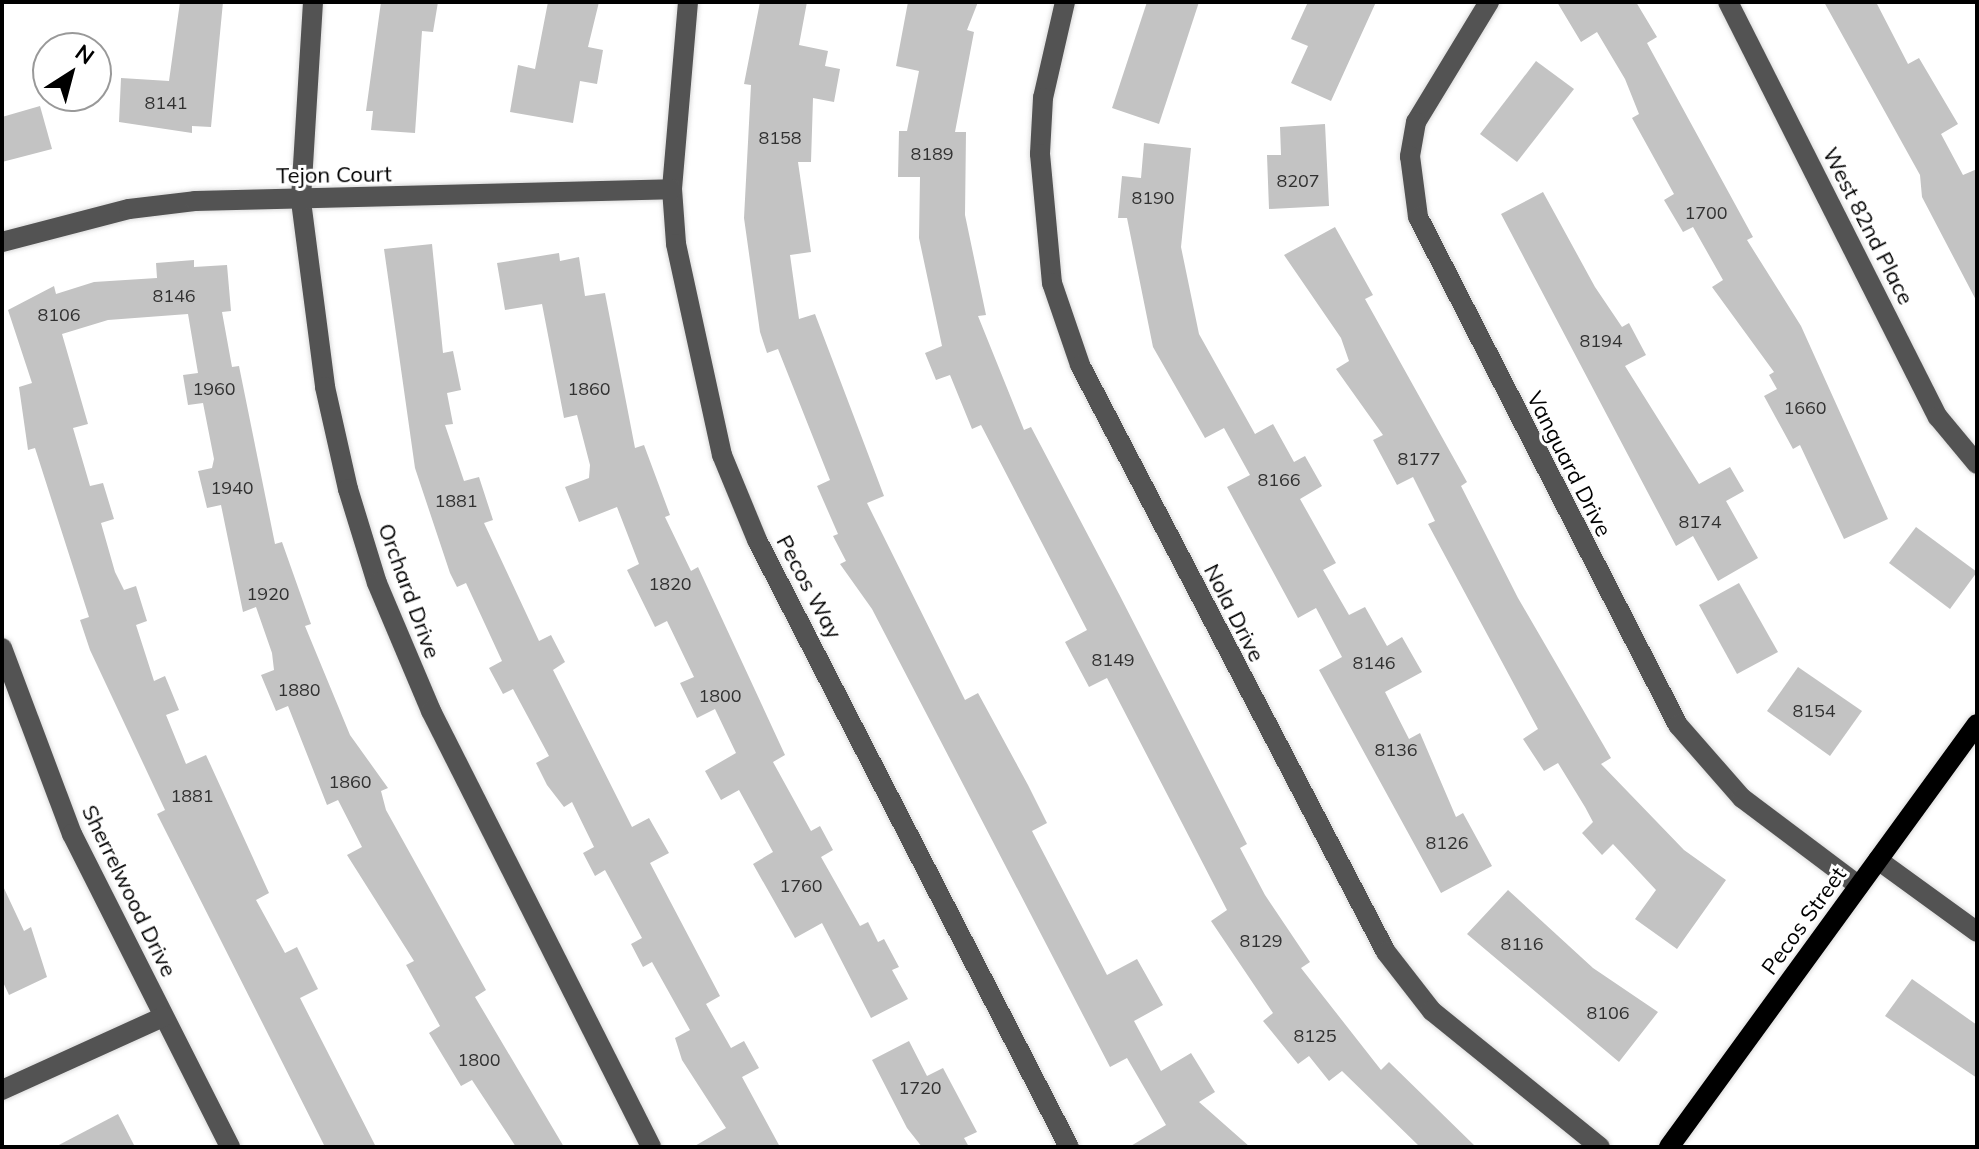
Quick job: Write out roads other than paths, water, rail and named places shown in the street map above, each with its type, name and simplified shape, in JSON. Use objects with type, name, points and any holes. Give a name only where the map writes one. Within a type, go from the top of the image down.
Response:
[{"type":"main road","name":"Pecos Street","points":[[1669,1147],[1977,724]]},
{"type":"street","name":"Orchard Drive","points":[[313,2],[301,201],[332,426],[377,583],[431,711],[651,1147]]},
{"type":"street","name":"Pecos Way","points":[[688,2],[672,189],[687,317],[722,455],[757,540],[1069,1147]]},
{"type":"street","name":"Nola Drive","points":[[1065,2],[1045,85],[1040,154],[1052,283],[1080,365],[1386,952],[1432,1011],[1600,1147]]},
{"type":"street","name":"Vanguard Drive","points":[[1489,2],[1416,122],[1410,156],[1418,217],[1678,725],[1742,798],[1859,886]]},
{"type":"street","name":"West 82nd Place","points":[[1728,2],[1938,417],[1977,464]]},
{"type":"street","name":"Tejon Court","points":[[2,242],[129,209],[672,189]]},
{"type":"street","name":"Sherrelwood Drive","points":[[2,648],[72,834],[230,1147]]},
{"type":"street","points":[[1878,860],[1977,932]]},
{"type":"street","points":[[2,1090],[163,1017]]}]
